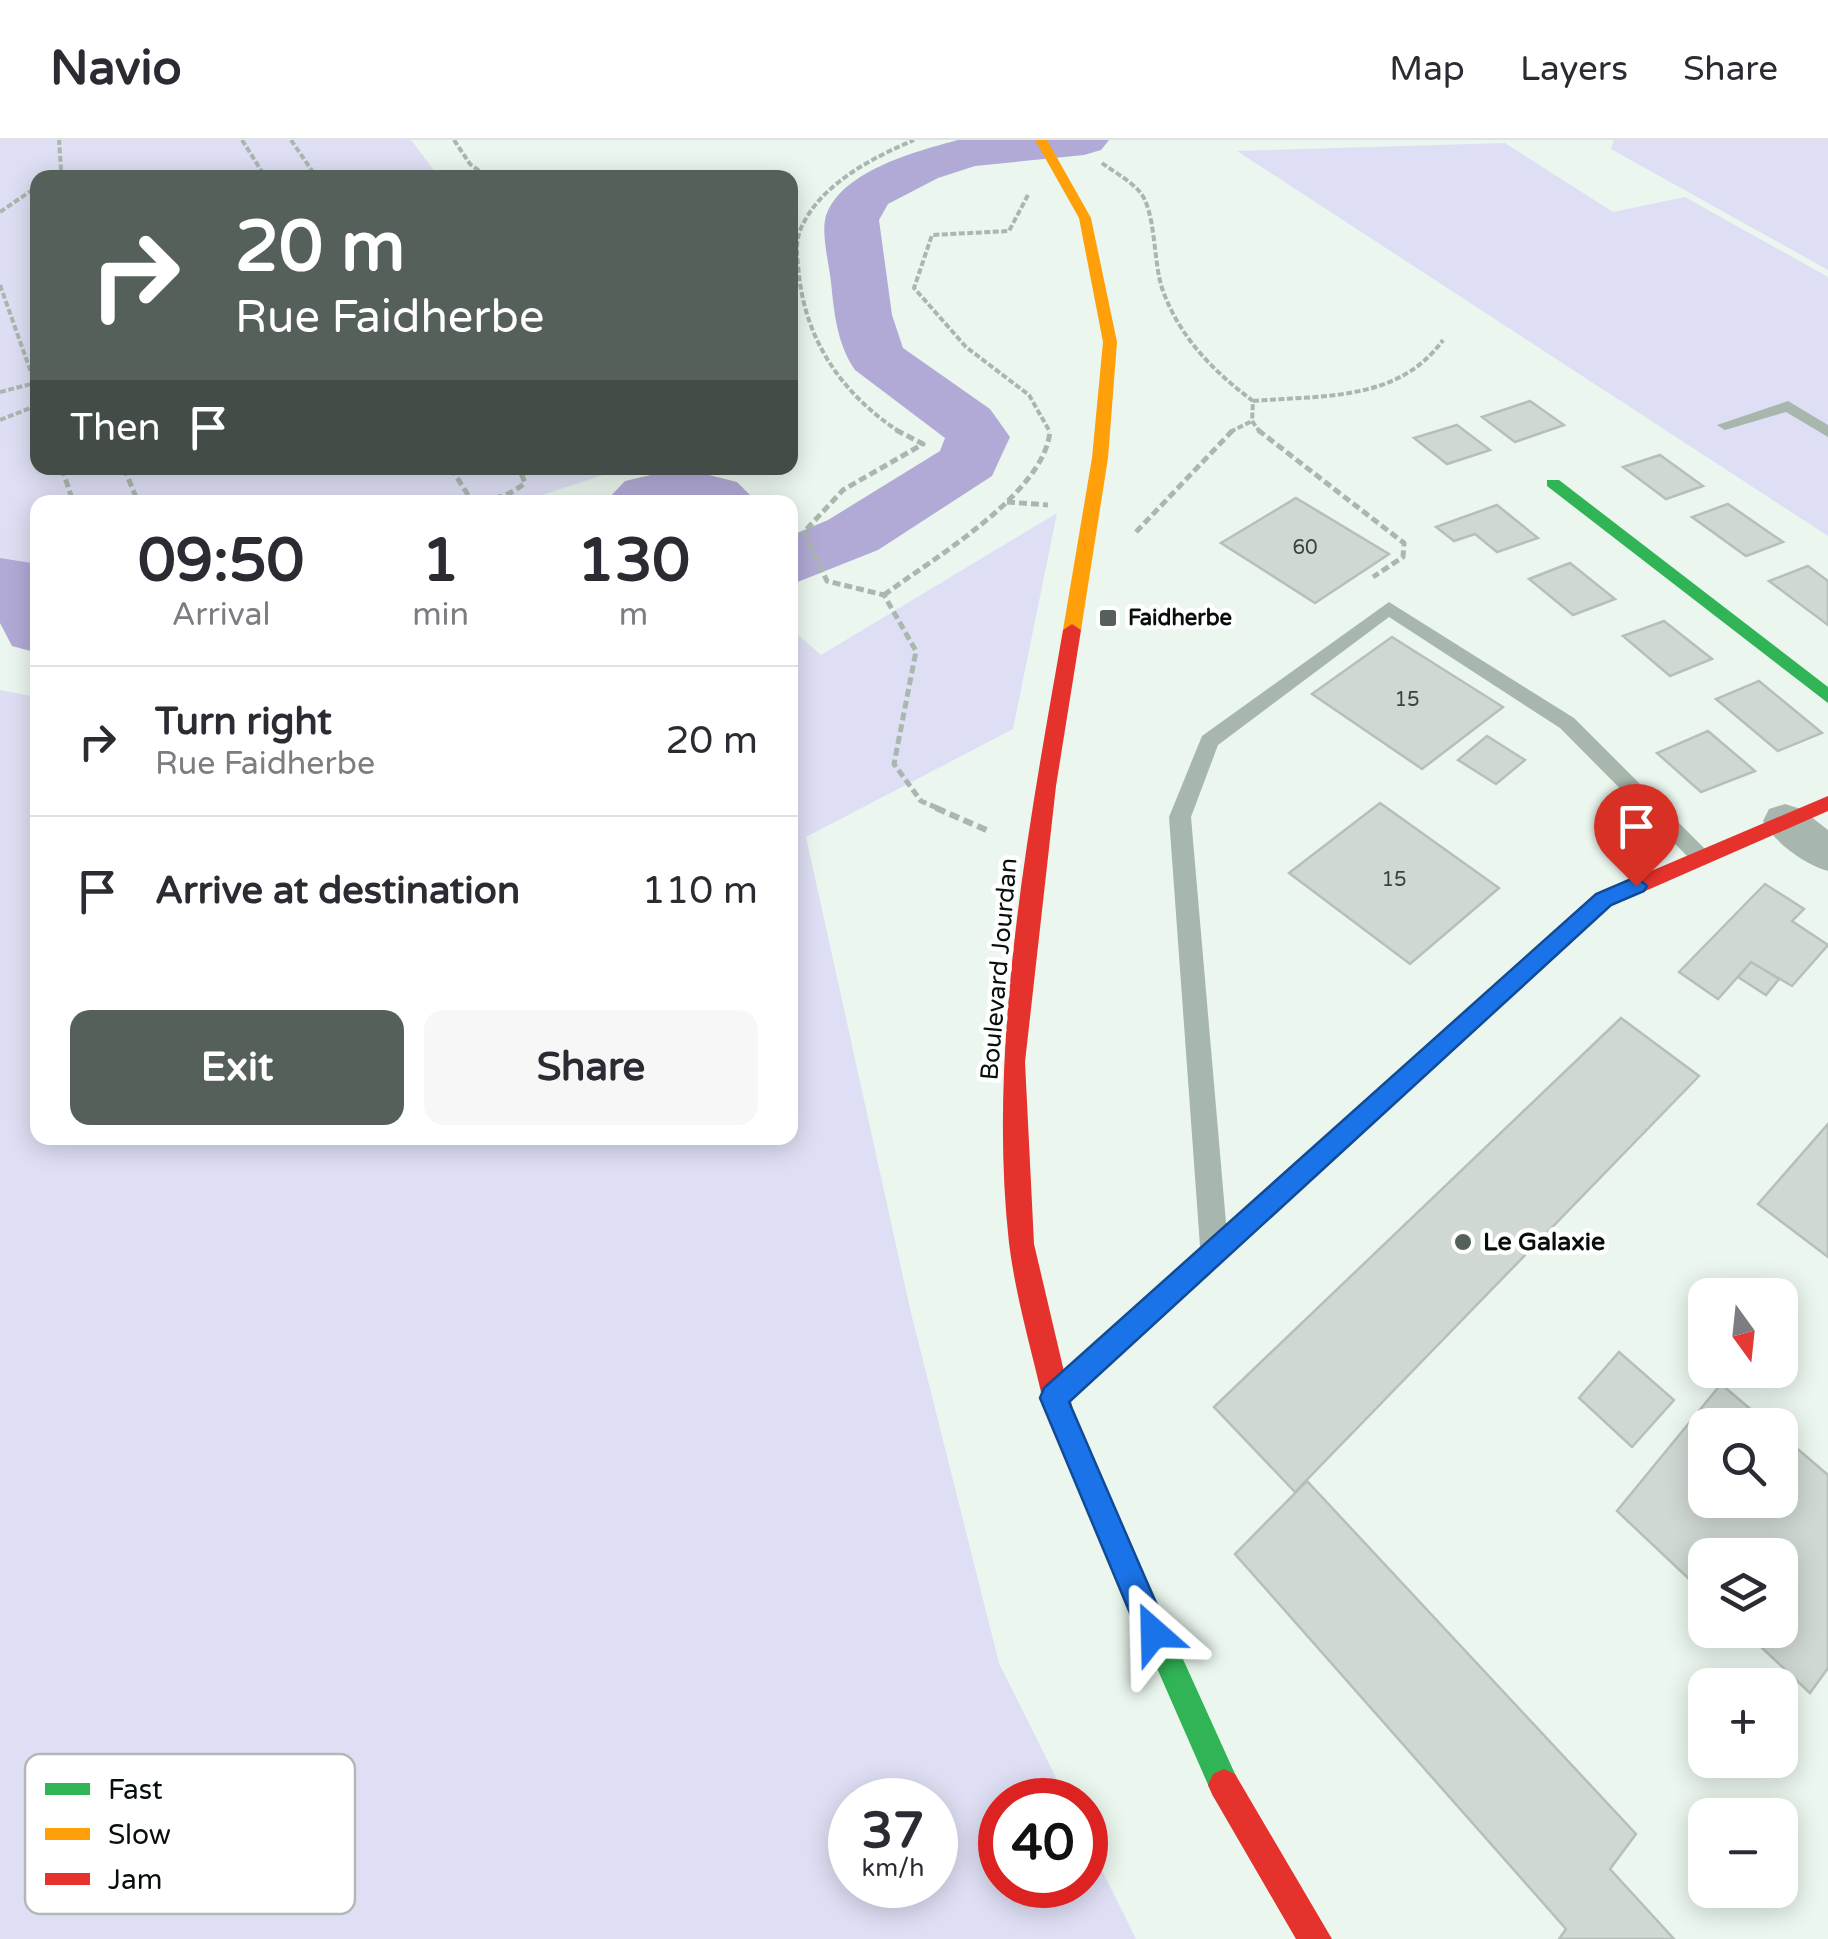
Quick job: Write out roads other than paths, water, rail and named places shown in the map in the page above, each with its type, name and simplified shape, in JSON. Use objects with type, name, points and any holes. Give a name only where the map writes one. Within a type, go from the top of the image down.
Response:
[{"type":"street","name":"Boulevard Jourdan","points":[[1046,147],[1068,178],[1085,218],[1110,342],[1100,458],[1038,852],[1014,1062],[1022,1244],[1053,1398],[1124,1569],[1228,1793],[1315,1939]]},
{"type":"street","points":[[1552,482],[1828,697]]},
{"type":"street","points":[[1053,1398],[1604,900],[1828,803]]},
{"type":"street","points":[[1785,822],[1828,854]]},
{"type":"lane","points":[[1725,425],[1788,406],[1828,432]]},
{"type":"lane","points":[[1214,1256],[1180,818],[1209,741],[1388,608],[1567,723],[1702,857]]},
{"type":"waterway","points":[[798,559],[853,535],[969,462],[978,437],[967,423],[876,357],[863,315],[852,220],[868,194],[920,167],[970,152],[1084,140]]},
{"type":"waterway","points":[[651,495],[681,488],[710,495]]},
{"type":"waterway","points":[[0,581],[19,582],[30,596]]},
{"type":"place","name":"Faidherbe","points":[[1108,618]]},
{"type":"place","name":"Le Galaxie","points":[[1463,1242]]}]
